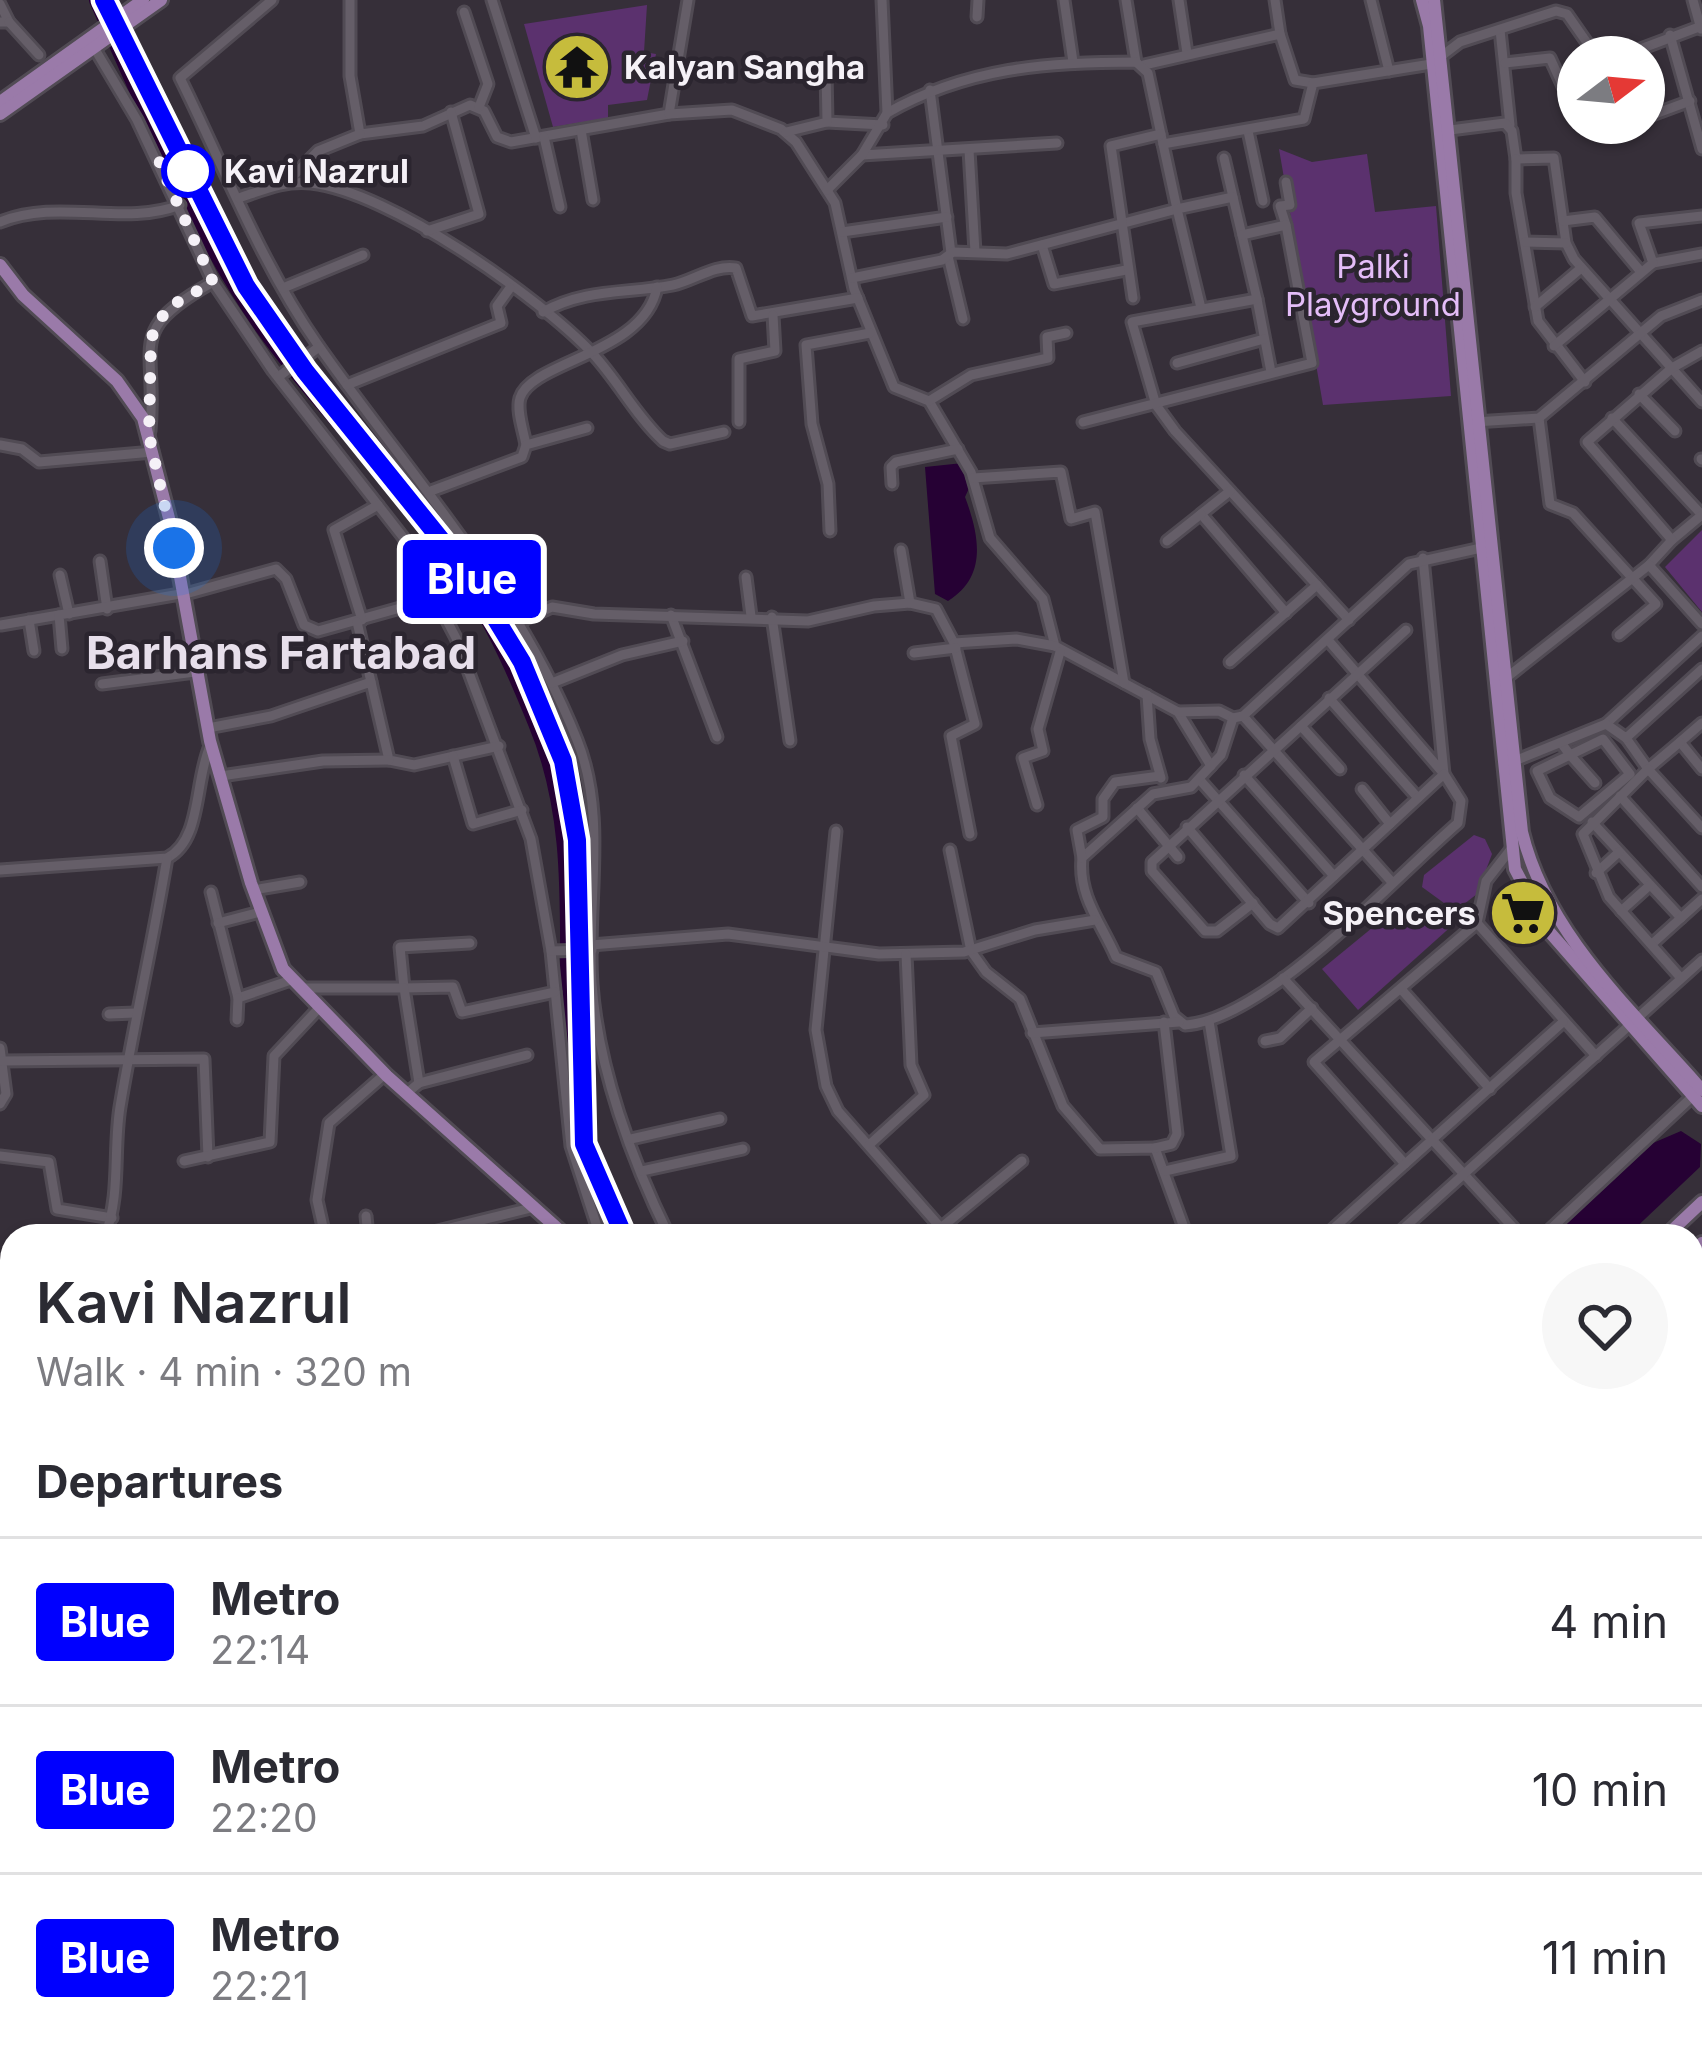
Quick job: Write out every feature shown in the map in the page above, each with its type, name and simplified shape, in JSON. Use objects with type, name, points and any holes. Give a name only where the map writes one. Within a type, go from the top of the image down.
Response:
[{"type":"main road","points":[[0,102],[143,4],[161,0]]},
{"type":"main road","points":[[1422,0],[1450,130],[1450,184]]},
{"type":"main road","points":[[1434,0],[1508,762],[1531,870],[1552,912],[1634,1021]]},
{"type":"main road","points":[[0,114],[89,43]]},
{"type":"main road","points":[[0,266],[23,296],[128,394],[149,435],[211,744],[260,912],[294,984],[385,1075],[553,1224]]},
{"type":"main road","points":[[1474,422],[1481,548],[1506,679],[1511,849],[1522,886],[1546,928],[1699,1090]]},
{"type":"main road","points":[[1679,1224],[1702,1202]]},
{"type":"street","points":[[272,0],[252,22],[184,69],[180,78],[283,288],[347,385],[472,546],[551,683],[594,795],[593,997],[631,1139],[664,1224]]},
{"type":"street","points":[[350,0],[351,88],[360,134]]},
{"type":"street","points":[[492,0],[560,207]]},
{"type":"street","points":[[669,114],[688,0]]},
{"type":"street","points":[[882,0],[885,119]]},
{"type":"street","points":[[977,0],[977,17]]},
{"type":"street","points":[[1064,0],[1073,62]]},
{"type":"street","points":[[1126,0],[1201,308]]},
{"type":"street","points":[[1179,0],[1187,53]]},
{"type":"street","points":[[1275,0],[1295,80],[1313,83],[1437,59],[1561,5],[1582,36]]},
{"type":"street","points":[[1372,0],[1389,71]]},
{"type":"street","points":[[1665,37],[1701,29],[1693,0]]},
{"type":"street","points":[[0,4],[4,22],[40,55]]},
{"type":"street","points":[[464,12],[488,84],[479,107]]},
{"type":"street","points":[[1500,30],[1535,308],[1554,346],[1585,382]]},
{"type":"street","points":[[827,190],[862,154],[885,119],[929,90],[996,70],[1073,62],[1140,63],[1280,34]]},
{"type":"street","points":[[1670,35],[1702,149]]},
{"type":"street","points":[[89,43],[110,68],[180,205],[213,282],[278,377],[403,537],[436,598],[522,810],[551,951],[572,1146],[596,1224]]},
{"type":"street","points":[[1505,63],[1550,58],[1557,73]]},
{"type":"street","points":[[826,70],[827,122]]},
{"type":"street","points":[[1133,298],[1111,146],[1248,131],[1304,119],[1313,83]]},
{"type":"street","points":[[929,90],[963,319]]},
{"type":"street","points":[[1665,110],[1690,101]]},
{"type":"street","points":[[286,183],[318,151],[360,134],[390,134],[479,107]]},
{"type":"street","points":[[479,107],[497,137],[511,142],[669,114],[732,110],[786,132],[827,190],[869,333],[894,387],[929,401],[973,478],[990,538],[1040,595],[1058,649],[1038,729],[1043,751],[1024,758],[1037,805]]},
{"type":"street","points":[[427,231],[479,210],[451,112]]},
{"type":"street","points":[[786,132],[827,122],[885,119]]},
{"type":"street","points":[[1450,130],[1510,125]]},
{"type":"street","points":[[581,130],[592,200]]},
{"type":"street","points":[[1248,131],[1263,201]]},
{"type":"street","points":[[862,154],[1057,143]]},
{"type":"street","points":[[969,150],[975,252]]},
{"type":"street","points":[[1224,158],[1271,371]]},
{"type":"street","points":[[1516,159],[1554,158],[1566,243],[1580,268],[1702,402]]},
{"type":"street","points":[[1083,422],[1312,363],[1280,206],[1291,205],[1286,182]]},
{"type":"street","points":[[239,198],[286,183],[363,194],[427,231],[543,312],[594,355],[663,441],[670,444],[724,432]]},
{"type":"street","points":[[852,278],[950,254],[1007,254],[1233,197]]},
{"type":"street","points":[[0,222],[53,210],[155,213],[180,205]]},
{"type":"street","points":[[1653,263],[1639,223],[1702,216]]},
{"type":"street","points":[[842,232],[946,217]]},
{"type":"street","points":[[1563,220],[1595,217],[1641,272]]},
{"type":"street","points":[[1242,235],[1286,225]]},
{"type":"street","points":[[1525,242],[1556,238],[1566,243]]},
{"type":"street","points":[[1042,244],[1054,284],[1126,270]]},
{"type":"street","points":[[1554,346],[1653,263],[1702,254]]},
{"type":"street","points":[[283,288],[363,256]]},
{"type":"street","points":[[543,312],[611,289],[657,287],[733,266],[752,316],[858,298]]},
{"type":"street","points":[[1535,308],[1580,268]]},
{"type":"street","points":[[149,435],[154,326],[167,308],[213,282]]},
{"type":"street","points":[[430,491],[522,458],[526,446],[519,400],[526,388],[594,355],[643,315],[657,287]]},
{"type":"street","points":[[347,385],[502,323],[497,306],[510,288]]},
{"type":"street","points":[[1256,298],[1132,322],[1156,406],[1349,620]]},
{"type":"street","points":[[1474,422],[1540,418],[1672,308],[1702,299]]},
{"type":"street","points":[[739,422],[739,359],[775,351],[773,315]]},
{"type":"street","points":[[830,531],[806,345],[869,333]]},
{"type":"street","points":[[929,401],[971,375],[1048,358],[1047,337],[1066,333]]},
{"type":"street","points":[[1177,363],[1264,339]]},
{"type":"street","points":[[278,377],[320,347]]},
{"type":"street","points":[[1672,540],[1587,445],[1639,394],[1702,351]]},
{"type":"street","points":[[1639,394],[1675,431]]},
{"type":"street","points":[[1540,418],[1550,504],[1569,509],[1656,604],[1619,635]]},
{"type":"street","points":[[1506,679],[1633,580],[1702,515],[1612,418]]},
{"type":"street","points":[[526,446],[587,428]]},
{"type":"street","points":[[0,445],[22,449],[39,462],[154,452]]},
{"type":"street","points":[[892,484],[891,467],[896,462],[958,449]]},
{"type":"street","points":[[973,478],[1061,472],[1071,519],[1095,512],[1124,683]]},
{"type":"street","points":[[1167,541],[1230,491]]},
{"type":"street","points":[[378,505],[334,530],[360,621],[389,760]]},
{"type":"street","points":[[1201,514],[1286,613]]},
{"type":"street","points":[[1082,859],[1164,789],[1183,791],[1199,779],[1221,755],[1238,717],[1409,564],[1481,548]]},
{"type":"street","points":[[902,550],[910,603]]},
{"type":"street","points":[[1424,558],[1444,774]]},
{"type":"street","points":[[100,561],[107,609]]},
{"type":"street","points":[[1649,565],[1702,624]]},
{"type":"street","points":[[2,625],[180,595],[276,568],[309,630],[360,621],[436,598]]},
{"type":"street","points":[[60,574],[62,650]]},
{"type":"street","points":[[746,577],[751,616]]},
{"type":"street","points":[[1230,662],[1317,585]]},
{"type":"street","points":[[518,623],[552,607],[808,621],[856,608],[910,603],[936,609],[955,646],[975,724],[951,736],[970,834]]},
{"type":"street","points":[[671,615],[717,736]]},
{"type":"street","points":[[772,617],[790,741]]},
{"type":"street","points":[[29,620],[34,651]]},
{"type":"street","points":[[1254,903],[1217,931],[1205,932],[1153,871],[1152,862],[1406,630]]},
{"type":"street","points":[[1508,762],[1606,724],[1702,636]]},
{"type":"street","points":[[914,653],[1016,639],[1058,649],[1178,712],[1211,766]]},
{"type":"street","points":[[1032,1033],[1210,1022],[1241,1010],[1458,823],[1461,802],[1444,774],[1328,640]]},
{"type":"street","points":[[551,683],[622,656],[683,641]]},
{"type":"street","points":[[1626,738],[1702,669]]},
{"type":"street","points":[[102,684],[195,672]]},
{"type":"street","points":[[208,728],[284,712],[371,682]]},
{"type":"street","points":[[1147,694],[1146,720],[1164,789]]},
{"type":"street","points":[[1329,698],[1418,798]]},
{"type":"street","points":[[1178,712],[1219,711],[1238,717],[1391,881]]},
{"type":"street","points":[[1680,977],[1621,911],[1597,873],[1583,834],[1702,723]]},
{"type":"street","points":[[1606,724],[1626,738],[1702,829]]},
{"type":"street","points":[[1301,727],[1340,769]]},
{"type":"street","points":[[1604,739],[1629,766],[1630,774],[1579,817],[1550,798],[1537,771],[1570,754],[1604,739]]},
{"type":"street","points":[[1680,742],[1702,769]]},
{"type":"street","points":[[0,870],[167,858],[190,838],[199,771],[211,744]]},
{"type":"street","points":[[1562,744],[1594,783]]},
{"type":"street","points":[[221,776],[307,763],[389,760],[414,764],[499,746]]},
{"type":"street","points":[[453,756],[473,824],[522,810]]},
{"type":"street","points":[[1187,827],[1278,928],[1444,774]]},
{"type":"street","points":[[1244,775],[1334,876]]},
{"type":"street","points":[[1160,776],[1115,782],[1103,799],[1103,817],[1077,830],[1095,920],[1106,930],[1117,957],[1149,968],[1163,980],[1179,1022]]},
{"type":"street","points":[[1199,779],[1309,903]]},
{"type":"street","points":[[1362,789],[1390,824]]},
{"type":"street","points":[[1621,796],[1702,887]]},
{"type":"street","points":[[1137,808],[1178,857]]},
{"type":"street","points":[[1592,822],[1681,918]]},
{"type":"street","points":[[836,831],[828,948],[816,1030],[820,1061],[831,1100],[937,1224]]},
{"type":"street","points":[[1405,1165],[1314,1062],[1477,922],[1486,881],[1511,849]]},
{"type":"street","points":[[950,850],[971,951],[986,972],[1013,990],[1052,1086],[1083,1136],[1100,1149],[1155,1148],[1172,1144],[1178,1134],[1164,1022]]},
{"type":"street","points":[[1597,873],[1619,852]]},
{"type":"street","points":[[110,1224],[119,1111],[167,858]]},
{"type":"street","points":[[254,890],[300,882]]},
{"type":"street","points":[[1621,911],[1650,885]]},
{"type":"street","points":[[212,892],[238,998],[237,1020]]},
{"type":"street","points":[[1652,944],[1702,899]]},
{"type":"street","points":[[218,923],[260,912]]},
{"type":"street","points":[[551,951],[712,934],[906,954],[971,951],[1035,930],[1095,920]]},
{"type":"street","points":[[1477,922],[1595,1056]]},
{"type":"street","points":[[419,1083],[400,947],[470,943]]},
{"type":"street","points":[[869,1145],[924,1095],[911,1065],[906,954]]},
{"type":"street","points":[[1409,1224],[1702,960]]},
{"type":"street","points":[[1283,978],[1511,1224]]},
{"type":"street","points":[[238,998],[294,984],[453,987],[462,1012],[555,992]]},
{"type":"street","points":[[1401,988],[1490,1089]]},
{"type":"street","points":[[1265,1041],[1280,1038],[1312,1008]]},
{"type":"street","points":[[184,1162],[271,1141],[274,1056],[318,1009]]},
{"type":"street","points":[[109,1014],[135,1013]]},
{"type":"street","points":[[1165,1171],[1231,1156],[1210,1022]]},
{"type":"street","points":[[1339,1224],[1563,1022]]},
{"type":"street","points":[[0,1048],[6,1094],[0,1104]]},
{"type":"street","points":[[407,1093],[419,1083],[526,1055]]},
{"type":"street","points":[[2,1061],[206,1060],[208,1156]]},
{"type":"street","points":[[322,1224],[317,1200],[329,1123],[385,1075]]},
{"type":"street","points":[[1556,1224],[1699,1090]]},
{"type":"street","points":[[631,1139],[720,1119]]},
{"type":"street","points":[[1155,1148],[1183,1224]]},
{"type":"street","points":[[642,1171],[743,1149]]},
{"type":"street","points":[[0,1156],[49,1162],[57,1209],[112,1218]]},
{"type":"street","points":[[953,1224],[1022,1161]]},
{"type":"street","points":[[466,1224],[535,1207]]},
{"type":"street","points":[[366,1216],[367,1224]]},
{"type":"green space","points":[[647,5],[644,52],[656,54],[647,100],[608,105],[608,118],[553,127],[524,24]]},
{"type":"green space","name":"Palki Playground","points":[[1279,149],[1312,162],[1367,154],[1375,212],[1436,206],[1451,396],[1323,405]]},
{"type":"green space","points":[[1702,530],[1702,612],[1665,567]]},
{"type":"green space","points":[[1474,835],[1485,839],[1492,854],[1477,894],[1455,911],[1422,887],[1424,875]]},
{"type":"green space","points":[[1400,905],[1455,923],[1358,1010],[1322,969]]},
{"type":"shaded area","points":[[963,463],[971,484],[965,497],[977,555],[969,580],[948,601],[935,594],[925,467]]},
{"type":"shaded area","points":[[1681,1131],[1701,1144],[1700,1167],[1640,1224],[1562,1224],[1646,1146]]},
{"type":"waterway","points":[[98,0],[172,165],[236,285],[287,357],[450,557],[492,624],[530,706],[557,787],[566,850],[576,1107],[590,1172],[611,1224]]},
{"type":"railway","points":[[104,0],[246,286],[306,371],[467,572],[522,661],[563,761],[576,840],[584,1144],[619,1224]]},
{"type":"metro line","name":"Blue","points":[[104,0],[246,286],[305,371],[467,572],[522,662],[563,761],[577,840],[578,1070],[584,1144],[617,1224]]},
{"type":"place","name":"Kalyan Sangha","points":[[577,67]]},
{"type":"place","name":"Kavi Nazrul","points":[[188,171]]},
{"type":"place","name":"Spencers","points":[[1523,913]]},
{"type":"district","name":"Barhans Fartabad","points":[[281,653]]},
{"type":"route","points":[[174,548],[149,435],[151,338],[159,315],[213,282],[194,231],[159,162],[188,171]]}]
